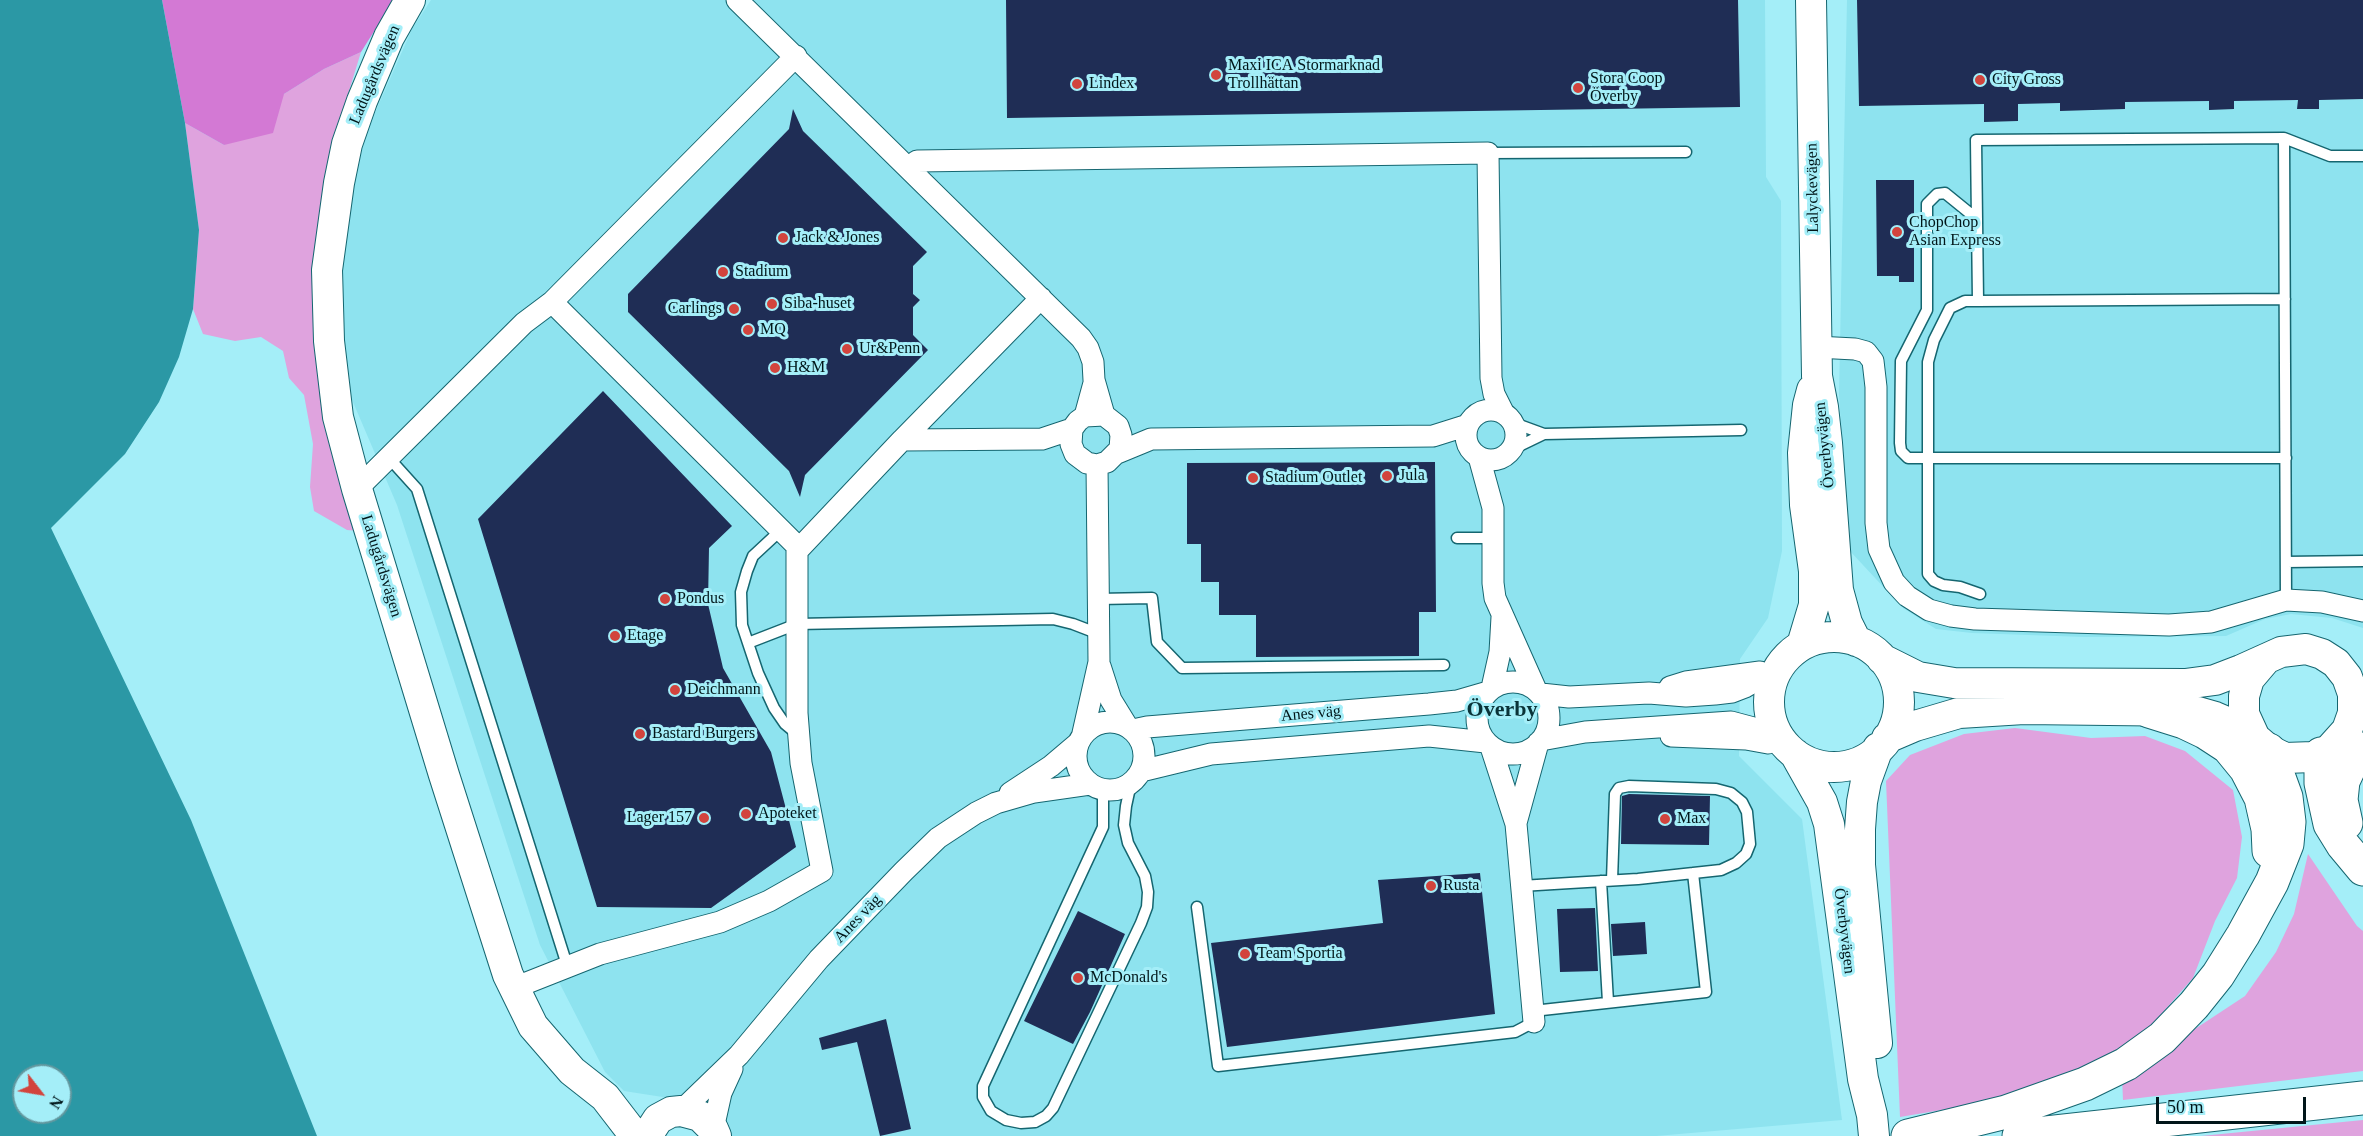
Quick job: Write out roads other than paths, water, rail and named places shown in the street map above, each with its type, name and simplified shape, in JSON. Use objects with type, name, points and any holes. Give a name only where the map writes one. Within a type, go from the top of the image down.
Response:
[{"type":"highway","points":[[2149,711],[2184,722],[2228,747],[2255,784],[2266,814],[2269,847],[2268,864],[2254,912]]},
{"type":"highway","points":[[2347,742],[2321,783],[2330,824],[2343,845],[2362,867]]},
{"type":"highway","points":[[1908,1136],[2006,1112],[2085,1084],[2126,1064],[2162,1038],[2194,1005],[2218,975],[2243,935],[2272,882],[2287,844],[2289,822],[2286,797],[2262,744]]},
{"type":"highway","points":[[2019,1136],[2363,1098]]},
{"type":"main road","name":"Ladugårdsvägen","points":[[410,0],[389,37],[347,144],[331,228],[327,270],[327,306],[338,417],[357,489],[444,776],[508,975],[533,1026],[572,1071],[604,1098],[635,1136]]},
{"type":"main road","name":"Lalyckevägen","points":[[1811,0],[1816,361]]},
{"type":"main road","name":"Överbyvägen","points":[[1816,361],[1804,432],[1803,453],[1805,505],[1814,571],[1814,605],[1769,694],[1770,713],[1776,731],[1791,750],[1822,802],[1829,824],[1863,1079],[1873,1125]]},
{"type":"main road","name":"Överbyvägen","points":[[1816,361],[1827,442],[1841,606],[1856,641]]},
{"type":"main road","name":"Överbyvägen","points":[[1788,658],[1823,638],[1834,637],[1856,641],[1882,659],[1918,677],[1939,682],[2185,684],[2215,680],[2289,650],[2306,649],[2322,654],[2349,668],[2354,704],[2347,742]]},
{"type":"main road","name":"Överbyvägen","points":[[1873,1125],[1877,1041],[1860,865],[1860,829],[1866,781],[1897,716],[1898,704],[1894,680],[1882,659]]},
{"type":"main road","points":[[2262,744],[2247,722],[2244,696],[2254,672],[2266,659]]},
{"type":"main road","points":[[1791,750],[1813,763],[1843,766],[1862,760],[1883,743],[1915,726],[1959,713],[2024,709],[2194,711],[2236,726],[2262,744],[2294,759],[2313,757],[2347,742]]},
{"type":"main road","name":"Ladugårdsvägen","points":[[604,1098],[664,1121],[700,1116],[715,1132]]},
{"type":"street","points":[[738,0],[1072,328],[1088,348],[1093,362],[1092,397],[1095,422],[1121,440],[1117,453],[1111,460],[1097,465],[1087,463],[1075,454],[1042,439]]},
{"type":"street","points":[[357,489],[524,323],[552,302],[796,56]]},
{"type":"street","points":[[909,168],[917,161],[1488,153],[1491,378],[1494,394],[1517,438],[1509,453],[1493,508],[1493,583],[1495,598],[1502,617],[1538,692],[1547,705],[1549,717],[1516,824]]},
{"type":"street","points":[[514,988],[567,965],[600,954],[720,922],[769,901],[822,871],[801,763],[797,551],[1041,298]]},
{"type":"street","points":[[552,302],[799,548]]},
{"type":"street","points":[[1816,361],[1855,349],[1866,352],[1873,361],[1876,387],[1876,523],[1879,549],[1894,582],[1907,596],[1929,610],[1975,620],[2169,626],[2211,622],[2286,600],[2322,602],[2363,611]]},
{"type":"street","points":[[1491,378],[1486,399],[1466,437],[1475,454],[1493,508]]},
{"type":"street","points":[[902,440],[1042,439],[1095,422],[1151,439],[1433,436],[1491,410],[1508,418]]},
{"type":"street","points":[[1075,454],[1071,444],[1095,422]]},
{"type":"street","points":[[1433,436],[1494,460],[1509,453]]},
{"type":"street","points":[[1117,453],[1151,439]]},
{"type":"street","points":[[1097,465],[1100,662],[1111,700],[1144,749],[1136,777],[1123,788],[1096,787],[1083,778],[1076,762],[1100,662]]},
{"type":"street","points":[[1490,690],[1500,652],[1502,617]]},
{"type":"street","points":[[1533,1016],[1516,824],[1489,744],[1480,733],[1477,722],[1481,701],[1490,690],[1500,684],[1519,682],[1538,692],[1569,697],[1649,693],[1686,682],[1749,675],[1788,658]]},
{"type":"street","name":"Anes väg","points":[[1130,728],[1429,704],[1456,701],[1490,690]]},
{"type":"street","points":[[1080,738],[1096,724],[1104,722],[1119,722],[1130,728]]},
{"type":"street","points":[[1489,744],[1507,753],[1515,754],[1524,752],[1540,742],[1586,732],[1635,730],[1676,736],[1746,739],[1791,750]]},
{"type":"street","name":"Anes väg","points":[[1136,777],[1211,754],[1429,736],[1489,744]]},
{"type":"street","name":"Anes väg","points":[[664,1121],[739,1055],[819,959],[938,838],[1051,766],[1080,738]]},
{"type":"street","name":"Anes väg","points":[[996,803],[1034,792],[1096,787]]},
{"type":"street","name":"Anes väg","points":[[715,1132],[721,1093],[739,1055]]},
{"type":"lane","points":[[1978,301],[1976,140],[2284,138],[2330,156],[2363,156]]},
{"type":"lane","points":[[2284,138],[2286,600]]},
{"type":"lane","points":[[1488,153],[1686,152]]},
{"type":"lane","points":[[1977,219],[1945,193],[1937,194],[1927,204],[1928,301],[1924,317],[1901,361],[1900,443],[1901,451],[1908,458],[2286,458]]},
{"type":"lane","points":[[1980,594],[1960,587],[1943,585],[1934,581],[1928,574],[1929,362],[1934,340],[1950,308],[1965,302],[1978,301],[2285,299]]},
{"type":"lane","points":[[1508,418],[1544,434],[1741,430]]},
{"type":"lane","points":[[1509,453],[1544,434]]},
{"type":"lane","points":[[388,458],[417,489],[567,965]]},
{"type":"lane","points":[[781,530],[753,556],[741,592],[742,625],[758,673],[774,708],[784,724],[799,735]]},
{"type":"lane","points":[[1457,538],[1493,538]]},
{"type":"lane","points":[[2286,562],[2363,561]]},
{"type":"lane","points":[[1098,599],[1152,598],[1157,642],[1182,668],[1444,665]]},
{"type":"lane","points":[[748,643],[797,624],[1053,619],[1065,621],[1099,634]]},
{"type":"lane","points":[[1096,787],[1103,827],[983,1086],[983,1097],[991,1111],[1006,1120],[1021,1123],[1035,1122],[1046,1116],[1053,1108],[1141,923],[1147,907],[1148,892],[1145,876],[1128,843],[1124,825],[1136,777]]},
{"type":"lane","points":[[1521,886],[1607,881],[1721,870],[1736,863],[1746,854],[1750,844],[1747,812],[1742,802],[1731,793],[1716,789],[1629,786],[1619,788],[1615,795],[1607,881],[1608,1002]]},
{"type":"lane","points":[[1197,907],[1218,1065],[1515,1032],[1533,1016],[1608,1002],[1706,992],[1693,873]]},
{"type":"place","name":"Maxi ICA Stormarknad Trollhättan","points":[[1216,75]]},
{"type":"place","name":"City Gross","points":[[1980,80]]},
{"type":"place","name":"Lindex","points":[[1077,84]]},
{"type":"place","name":"Stora Coop Överby","points":[[1578,88]]},
{"type":"place","name":"ChopChop Asian Express","points":[[1897,232]]},
{"type":"place","name":"Jack & Jones","points":[[783,238]]},
{"type":"place","name":"Stadium","points":[[723,272]]},
{"type":"place","name":"Siba-huset","points":[[772,304]]},
{"type":"place","name":"Carlings","points":[[734,309]]},
{"type":"place","name":"MQ","points":[[748,330]]},
{"type":"place","name":"Ur&Penn","points":[[847,349]]},
{"type":"place","name":"H&M","points":[[775,368]]},
{"type":"place","name":"Jula","points":[[1387,476]]},
{"type":"place","name":"Stadium Outlet","points":[[1253,478]]},
{"type":"place","name":"Pondus","points":[[665,599]]},
{"type":"place","name":"Etage","points":[[615,636]]},
{"type":"place","name":"Deichmann","points":[[675,690]]},
{"type":"place","name":"Bastard Burgers","points":[[640,734]]},
{"type":"place","name":"Apoteket","points":[[746,814]]},
{"type":"place","name":"Lager 157","points":[[704,818]]},
{"type":"place","name":"Max","points":[[1665,819]]},
{"type":"place","name":"Rusta","points":[[1431,886]]},
{"type":"place","name":"Team Sportia","points":[[1245,954]]},
{"type":"place","name":"McDonald's","points":[[1078,978]]},
{"type":"district","name":"Överby","points":[[1502,710]]}]
